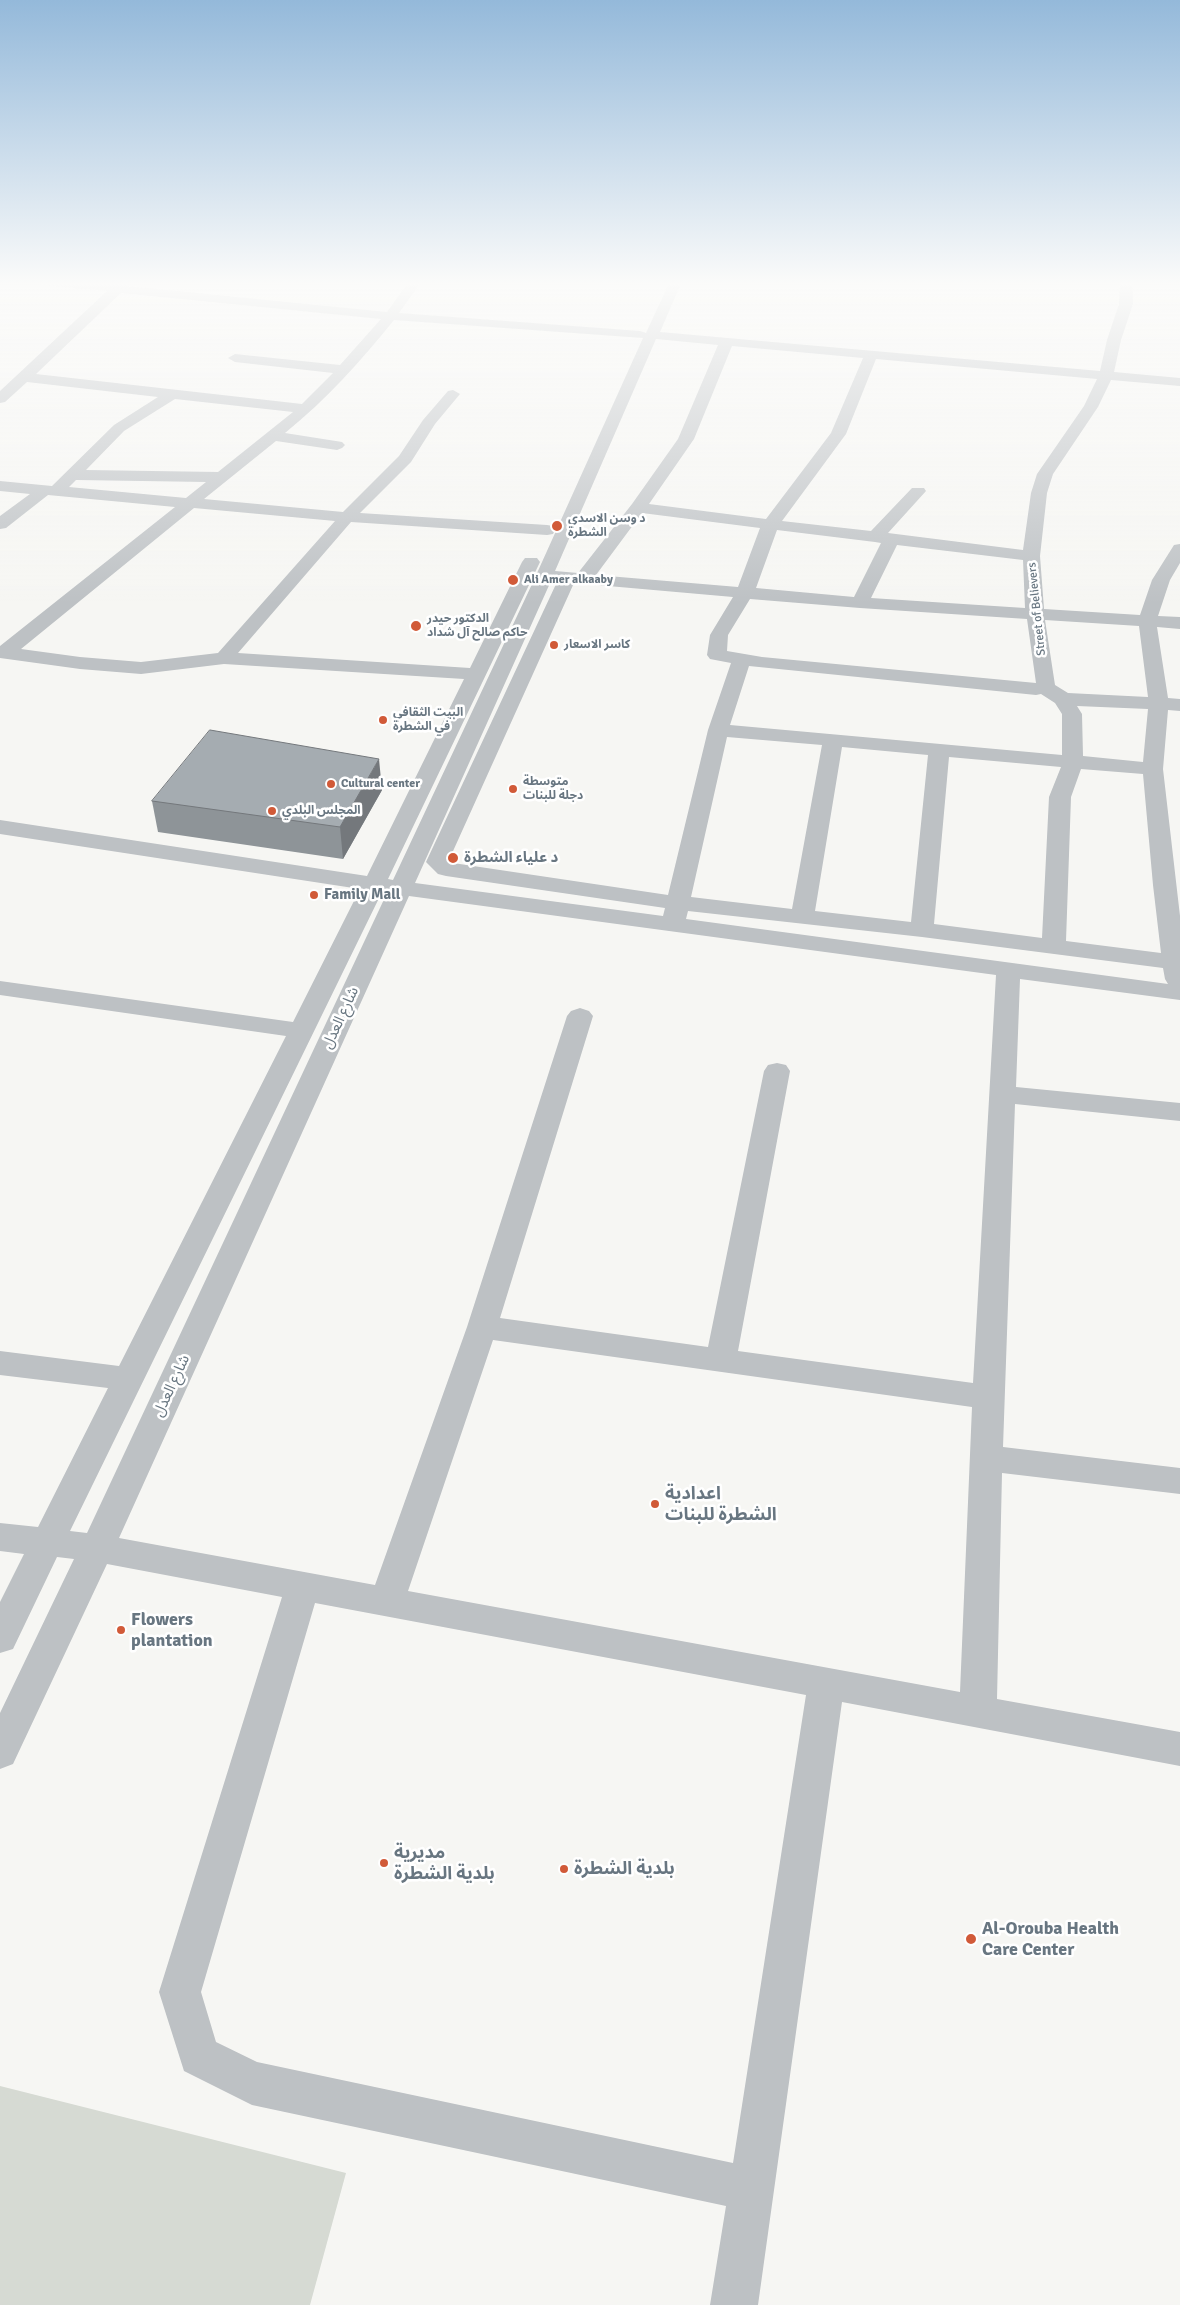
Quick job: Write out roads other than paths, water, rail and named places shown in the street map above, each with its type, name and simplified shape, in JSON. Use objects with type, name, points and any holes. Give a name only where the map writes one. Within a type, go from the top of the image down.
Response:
[{"type":"street","points":[[0,399],[11,389]]},
{"type":"street","points":[[132,389],[306,409]]},
{"type":"street","points":[[3,652],[223,477],[306,409],[326,389]]},
{"type":"street","name":"شارع العدل","points":[[0,1638],[375,882],[547,530],[619,389]]},
{"type":"street","name":"شارع العدل","points":[[0,1752],[98,1548],[401,888],[565,577],[583,486],[624,389]]},
{"type":"street","points":[[707,389],[686,439],[638,508],[565,577],[437,862],[446,869],[675,914],[1008,970],[1179,993],[1174,962],[1172,886],[1154,769],[1170,704],[1147,620],[1161,580],[1180,549]]},
{"type":"street","points":[[858,389],[838,434],[770,525],[745,593],[720,635],[717,655],[742,660],[1036,689],[1044,687],[1063,699],[1072,714],[1073,762],[1060,797],[1054,947]]},
{"type":"street","name":"Street of Believers","points":[[1044,687],[1046,684],[1035,614],[1032,556],[1039,493],[1045,474],[1061,448],[1091,407],[1100,389]]},
{"type":"street","points":[[0,524],[72,475],[120,428],[174,393]]},
{"type":"street","points":[[224,658],[347,517],[405,459],[421,437],[428,423],[453,394]]},
{"type":"street","points":[[273,436],[337,445]]},
{"type":"street","points":[[72,475],[223,477]]},
{"type":"street","points":[[0,486],[347,517],[547,530]]},
{"type":"street","points":[[860,603],[883,538],[918,491]]},
{"type":"street","points":[[638,508],[1032,556]]},
{"type":"street","points":[[565,577],[860,603],[1180,623]]},
{"type":"street","points":[[3,652],[80,663],[140,668],[224,658],[476,674]]},
{"type":"street","points":[[675,914],[718,730],[742,660]]},
{"type":"street","points":[[1063,699],[1170,704]]},
{"type":"street","points":[[718,730],[1154,769]]},
{"type":"street","points":[[802,917],[833,741]]},
{"type":"street","points":[[922,930],[940,750]]},
{"type":"street","points":[[0,827],[375,882],[401,888],[675,914],[802,917],[922,930],[1174,962]]},
{"type":"street","points":[[978,1711],[988,1397],[1008,970]]},
{"type":"street","points":[[0,988],[301,1031]]},
{"type":"street","points":[[388,1601],[482,1327],[580,1016]]},
{"type":"street","points":[[721,1360],[777,1071]]},
{"type":"street","points":[[1002,1094],[1180,1112]]},
{"type":"street","points":[[482,1327],[988,1397]]},
{"type":"street","points":[[0,1363],[128,1379]]},
{"type":"street","points":[[987,1458],[1180,1481]]},
{"type":"street","points":[[0,1536],[98,1548],[303,1585],[1180,1749]]},
{"type":"street","points":[[303,1585],[180,1992],[199,2056],[252,2083],[750,2189]]},
{"type":"street","points":[[734,2305],[826,1682]]},
{"type":"place","name":"د وسن الاسدي الشطرة","points":[[557,526]]},
{"type":"place","name":"Ali Amer alkaaby","points":[[513,580]]},
{"type":"place","name":"الدكتور حيدر حاكم صالح آل شداد","points":[[416,626]]},
{"type":"place","name":"كاسر الاسعار","points":[[554,645]]},
{"type":"place","name":"البيت الثقافي في الشطرة","points":[[383,720]]},
{"type":"place","name":"Cultural center","points":[[331,784]]},
{"type":"place","name":"متوسطة دجلة للبنات","points":[[513,789]]},
{"type":"place","name":"المجلس البلدي","points":[[272,811]]},
{"type":"place","name":"د علياء الشطرة","points":[[453,858]]},
{"type":"place","name":"Family Mall","points":[[314,895]]},
{"type":"place","name":"اعدادية الشطرة للبنات","points":[[655,1504]]},
{"type":"place","name":"Flowers plantation","points":[[121,1630]]},
{"type":"place","name":"مديرية بلدية الشطرة","points":[[384,1863]]},
{"type":"place","name":"بلدية الشطرة","points":[[564,1869]]},
{"type":"place","name":"Al-Orouba Health Care Center","points":[[971,1939]]}]
